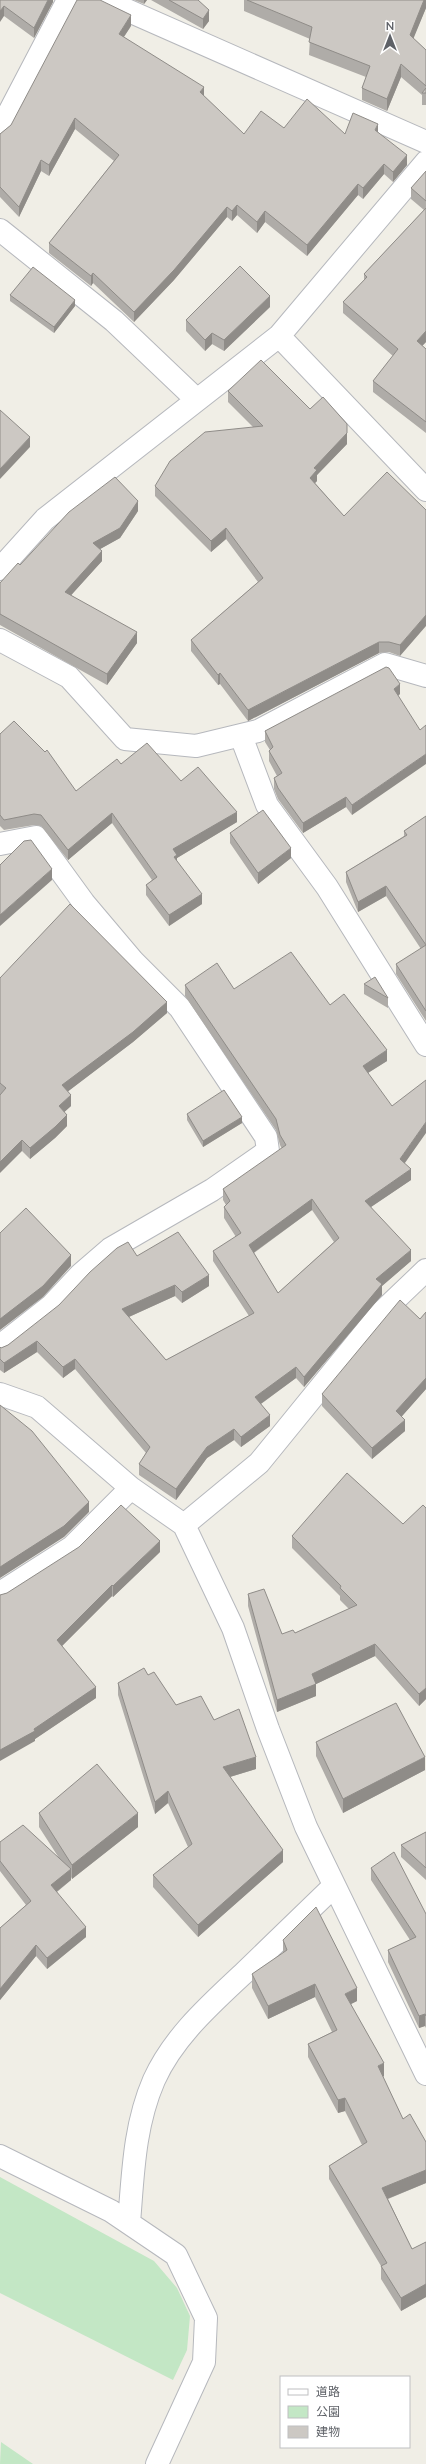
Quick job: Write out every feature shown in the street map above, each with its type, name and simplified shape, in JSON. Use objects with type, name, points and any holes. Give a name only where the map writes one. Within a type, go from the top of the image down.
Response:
[{"type":"street","points":[[0,130],[68,0]]},
{"type":"street","points":[[104,0],[426,142]]},
{"type":"street","points":[[0,568],[45,519],[279,336],[426,162]]},
{"type":"street","points":[[0,230],[114,321],[197,400]]},
{"type":"street","points":[[279,336],[426,490]]},
{"type":"street","points":[[0,640],[69,677],[125,739],[196,746],[258,731],[385,664],[426,676]]},
{"type":"street","points":[[240,736],[267,805],[327,887],[426,1045]]},
{"type":"street","points":[[0,844],[36,837],[84,903],[133,961],[180,1008],[266,1137],[268,1151],[212,1190],[110,1249],[81,1274],[51,1306],[0,1346]]},
{"type":"street","points":[[184,1525],[259,1463],[381,1313],[426,1270]]},
{"type":"street","points":[[0,1394],[37,1407],[131,1488],[184,1525],[233,1628],[268,1729],[306,1827],[426,2074]]},
{"type":"street","points":[[0,1593],[72,1547],[131,1488]]},
{"type":"street","points":[[129,2223],[134,2156],[141,2118],[154,2080],[173,2046],[200,2014],[334,1886]]},
{"type":"street","points":[[0,2156],[111,2211],[176,2254],[206,2318],[204,2362],[158,2464]]},
{"type":"green space","points":[[0,2177],[154,2261],[177,2288],[190,2316],[187,2350],[173,2380],[0,2293]]},
{"type":"green space","points":[[1,2442],[33,2464],[0,2464]]},
{"type":"building","points":[[0,0],[48,0],[34,28],[4,6],[0,11]]},
{"type":"building","points":[[77,0],[100,0],[131,15],[119,34],[204,87],[200,92],[244,134],[261,111],[284,128],[307,99],[345,134],[353,113],[378,124],[375,130],[407,155],[393,172],[384,164],[363,188],[358,184],[307,245],[265,211],[257,222],[237,205],[232,211],[227,207],[174,270],[134,312],[93,273],[91,276],[49,243],[119,155],[75,118],[49,165],[41,160],[19,207],[0,187],[0,134],[11,125]]},
{"type":"building","points":[[169,0],[198,0],[209,10],[203,19]]},
{"type":"building","points":[[247,0],[424,0],[410,35],[426,50],[426,86],[401,64],[387,99],[362,88],[370,66],[309,42],[312,27]]},
{"type":"building","points":[[426,171],[426,201],[411,188]]},
{"type":"building","points":[[426,208],[426,331],[417,341],[426,349],[426,422],[373,381],[398,349],[343,302],[367,277],[364,274]]},
{"type":"building","points":[[240,266],[270,296],[224,340],[212,333],[205,340],[186,320]]},
{"type":"building","points":[[33,267],[75,300],[54,327],[10,295]]},
{"type":"building","points":[[261,360],[310,409],[323,397],[347,424],[347,433],[314,468],[317,470],[310,478],[344,516],[387,472],[426,510],[426,615],[400,645],[389,642],[379,642],[248,710],[220,673],[218,675],[191,640],[263,578],[226,528],[211,541],[155,486],[170,461],[205,432],[263,426],[228,391]]},
{"type":"building","points":[[0,410],[30,437],[0,469]]},
{"type":"building","points":[[115,477],[138,501],[120,528],[93,543],[102,551],[65,592],[137,632],[107,674],[0,614],[0,583],[18,563],[20,565],[69,512]]},
{"type":"building","points":[[386,667],[389,668],[400,684],[394,689],[420,730],[426,725],[426,754],[352,805],[346,797],[303,823],[278,788],[274,778],[282,773],[269,751],[273,747],[265,731]]},
{"type":"building","points":[[14,721],[45,752],[47,750],[76,791],[117,759],[121,764],[147,743],[181,781],[198,767],[237,812],[173,849],[177,855],[174,857],[202,894],[169,915],[146,885],[157,877],[112,813],[68,850],[41,815],[34,814],[4,820],[0,815],[0,734]]},
{"type":"building","points":[[263,810],[291,848],[258,873],[230,833]]},
{"type":"building","points":[[426,816],[426,945],[386,886],[358,902],[346,872],[407,835],[404,831]]},
{"type":"building","points":[[31,840],[52,869],[0,915],[0,865],[24,841]]},
{"type":"building","points":[[70,904],[167,1002],[133,1032],[62,1085],[71,1095],[59,1106],[67,1115],[55,1127],[30,1148],[22,1140],[0,1162],[0,1095],[6,1088],[0,1083],[0,978]]},
{"type":"building","points":[[426,945],[426,1011],[396,964]]},
{"type":"building","points":[[291,952],[330,1005],[344,994],[387,1050],[363,1066],[392,1106],[426,1080],[426,1122],[400,1159],[411,1169],[365,1201],[411,1250],[376,1279],[382,1284],[304,1377],[296,1367],[255,1397],[270,1415],[241,1437],[234,1429],[207,1447],[176,1489],[139,1464],[150,1447],[75,1359],[63,1367],[37,1341],[4,1363],[0,1359],[0,1347],[1,1348],[8,1345],[59,1305],[90,1272],[117,1248],[128,1242],[137,1256],[178,1232],[209,1275],[182,1292],[175,1285],[122,1309],[166,1360],[254,1313],[213,1251],[241,1233],[224,1207],[230,1201],[223,1189],[286,1145],[280,1135],[276,1119],[185,985],[217,963],[234,989]],"holes":[[[312,1199],[339,1238],[278,1293],[249,1245]]]},
{"type":"building","points":[[375,977],[388,998],[364,984]]},
{"type":"building","points":[[224,1090],[242,1117],[203,1141],[187,1114]]},
{"type":"building","points":[[26,1208],[71,1255],[43,1286],[0,1319],[0,1233]]},
{"type":"building","points":[[400,1300],[420,1319],[426,1312],[426,1378],[396,1411],[405,1420],[372,1448],[322,1394]]},
{"type":"building","points":[[0,1405],[32,1431],[89,1502],[64,1526],[0,1567]]},
{"type":"building","points":[[347,1473],[403,1524],[423,1505],[426,1508],[426,1688],[419,1694],[375,1644],[312,1674],[316,1684],[277,1700],[248,1594],[264,1589],[282,1634],[293,1630],[295,1633],[357,1605],[340,1588],[341,1586],[292,1536]]},
{"type":"building","points":[[121,1505],[160,1541],[113,1586],[112,1585],[57,1640],[96,1687],[34,1729],[35,1731],[0,1750],[0,1595],[7,1593],[79,1547]]},
{"type":"building","points":[[144,1668],[148,1675],[154,1672],[176,1705],[201,1696],[214,1720],[239,1709],[256,1757],[223,1767],[283,1850],[198,1925],[153,1875],[192,1844],[168,1791],[155,1802],[118,1683]]},
{"type":"building","points":[[396,1703],[425,1757],[343,1799],[316,1742]]},
{"type":"building","points":[[97,1764],[138,1813],[72,1865],[39,1813]]},
{"type":"building","points":[[23,1825],[71,1869],[51,1885],[86,1927],[47,1958],[36,1945],[0,1989],[0,1928],[31,1901],[0,1861],[0,1842]]},
{"type":"building","points":[[426,1832],[426,1868],[401,1845]]},
{"type":"building","points":[[394,1852],[426,1914],[426,2016],[425,2014],[419,2016],[388,1950],[416,1937],[371,1868]]},
{"type":"building","points":[[316,1907],[357,1988],[345,1994],[384,2063],[378,2066],[403,2119],[410,2114],[426,2142],[426,2170],[382,2188],[412,2249],[426,2242],[426,2284],[401,2298],[381,2266],[387,2263],[329,2166],[367,2142],[345,2098],[338,2100],[308,2044],[337,2030],[315,1984],[268,2006],[252,1974],[287,1950],[283,1940]]}]
